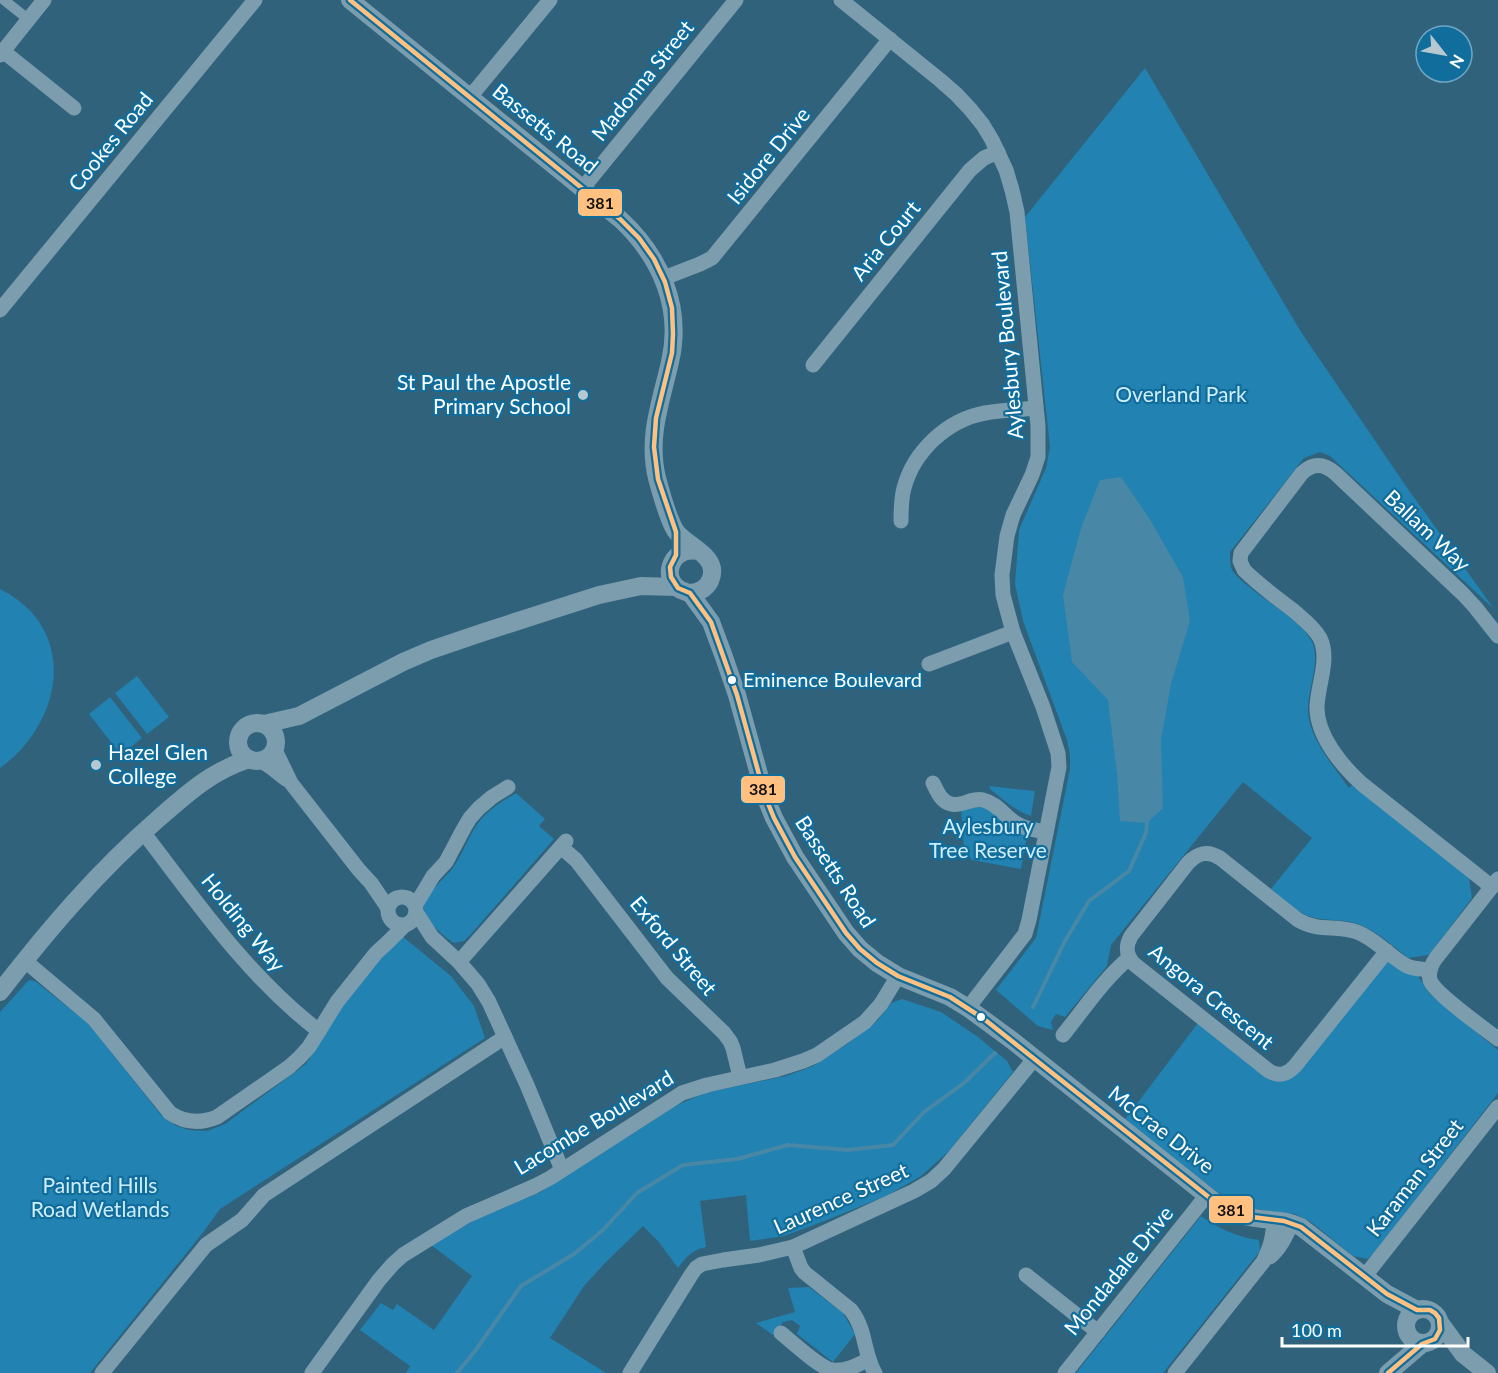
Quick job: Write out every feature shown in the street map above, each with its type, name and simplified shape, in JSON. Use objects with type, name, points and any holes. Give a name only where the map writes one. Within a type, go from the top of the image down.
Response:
[{"type":"street","points":[[4,0],[28,20]]},
{"type":"street","points":[[44,0],[2,53],[74,108]]},
{"type":"street","name":"Cookes Road","points":[[0,310],[255,0]]},
{"type":"street","name":"Bassetts Road","points":[[350,0],[633,230],[651,254],[664,278],[672,309],[673,343],[656,419],[654,457],[657,477],[676,531],[697,551],[707,557],[712,568],[707,585],[711,622],[737,695],[765,796],[778,827],[846,933],[860,949],[898,976],[968,1008],[1035,1058]]},
{"type":"street","points":[[470,97],[550,0]]},
{"type":"street","name":"Madonna Street","points":[[582,189],[736,0]]},
{"type":"street","name":"Aylesbury Boulevard","points":[[841,0],[956,94],[971,110],[983,125],[998,152],[1006,170],[1017,212],[1038,426],[1038,456],[1032,475],[1013,515],[1007,536],[1003,554],[1003,595],[1013,632],[1043,707],[1058,753],[1059,767],[1025,934],[968,1008]]},
{"type":"street","name":"Isidore Drive","points":[[664,278],[712,258],[890,39]]},
{"type":"street","name":"Aria Court","points":[[813,365],[970,170],[977,163],[998,152]]},
{"type":"street","points":[[901,520],[902,500],[907,479],[920,455],[937,436],[954,424],[984,413],[1035,408]]},
{"type":"street","name":"Ballam Way","points":[[1495,883],[1362,784],[1348,771],[1328,743],[1320,726],[1317,705],[1324,654],[1320,637],[1308,623],[1249,574],[1242,566],[1240,557],[1244,548],[1302,473],[1308,468],[1320,465],[1335,473],[1463,594],[1498,636]]},
{"type":"street","name":"Bassetts Road","points":[[676,531],[670,575],[711,622]]},
{"type":"street","points":[[641,586],[686,550],[697,551]]},
{"type":"street","points":[[562,1170],[499,1021],[478,984],[459,962],[371,883],[291,783],[272,768],[241,752],[239,736],[245,728],[254,723],[264,724],[299,716],[394,666],[431,650],[599,595],[641,586],[683,590],[702,589],[707,585]]},
{"type":"street","points":[[929,664],[1013,632]]},
{"type":"street","points":[[0,992],[76,899],[143,831],[213,775],[268,756],[275,744],[299,716]]},
{"type":"street","points":[[264,724],[272,731],[291,783]]},
{"type":"street","points":[[213,775],[238,742]]},
{"type":"street","points":[[933,783],[942,799],[950,804],[982,799],[1021,826],[1046,832]]},
{"type":"street","points":[[24,960],[94,1019],[170,1113],[187,1121],[207,1121],[217,1117],[300,1058],[338,1002],[376,953],[403,911],[446,862],[470,818],[479,807],[508,787]]},
{"type":"street","name":"Holding Way","points":[[143,831],[258,978],[295,1013],[319,1031]]},
{"type":"street","name":"Exford Street","points":[[459,962],[563,844],[667,978],[724,1033],[730,1041],[740,1077]]},
{"type":"street","points":[[1063,1035],[1116,969],[1129,958],[1126,950],[1131,936],[1188,863],[1203,853],[1220,858],[1306,925],[1320,929],[1356,931],[1407,966],[1430,970]]},
{"type":"street","points":[[1495,883],[1436,958],[1430,970],[1431,982],[1439,992],[1498,1039]]},
{"type":"street","name":"Angora Crescent","points":[[1129,958],[1269,1071],[1279,1075],[1289,1072],[1295,1066],[1387,951]]},
{"type":"street","name":"Lacombe Boulevard","points":[[312,1373],[378,1280],[403,1255],[466,1216],[535,1186],[682,1093],[792,1065],[817,1054],[872,1015],[898,976]]},
{"type":"street","points":[[102,1373],[206,1245],[242,1220],[264,1195],[505,1037]]},
{"type":"street","name":"McCrae Drive","points":[[1035,1058],[1215,1202],[1239,1215],[1292,1222],[1313,1235],[1387,1294],[1417,1310]]},
{"type":"street","name":"Laurence Street","points":[[630,1373],[696,1268],[709,1262],[759,1256],[793,1247],[931,1181],[956,1155],[1035,1058]]},
{"type":"street","name":"Karaman Street","points":[[1365,1276],[1498,1107]]},
{"type":"street","name":"Mondadale Drive","points":[[1065,1373],[1207,1195]]},
{"type":"street","points":[[1175,1373],[1263,1262],[1273,1239],[1274,1220]]},
{"type":"street","points":[[1263,1262],[1282,1244],[1292,1222]]},
{"type":"street","points":[[781,1333],[825,1368],[843,1370],[855,1366],[872,1366],[856,1317],[851,1310],[805,1273],[793,1247]]},
{"type":"street","points":[[1026,1275],[1098,1332]]},
{"type":"street","name":"McCrae Drive","points":[[1387,1294],[1406,1327]]},
{"type":"street","points":[[1389,1372],[1409,1316],[1417,1310],[1424,1309],[1435,1313],[1463,1354],[1487,1373]]},
{"type":"street","points":[[1389,1372],[1424,1344],[1435,1339],[1441,1324]]},
{"type":"street","points":[[1406,1327],[1411,1339],[1416,1343],[1463,1354]]},
{"type":"green space","name":"Overland Park","points":[[1145,68],[1301,332],[1408,489],[1494,609],[1330,456],[1320,452],[1304,458],[1230,552],[1231,568],[1236,576],[1292,619],[1311,640],[1315,665],[1308,712],[1313,732],[1330,761],[1349,788],[1353,784],[1469,878],[1472,898],[1429,955],[1408,958],[1378,934],[1358,924],[1314,918],[1303,914],[1271,889],[1312,838],[1243,782],[1111,945],[1107,966],[1065,1017],[1056,1014],[1051,1022],[1053,1030],[1038,1026],[996,990],[1036,938],[1070,769],[1067,740],[1023,621],[1015,584],[1019,530],[1046,468],[1050,447],[1025,217]]},
{"type":"green space","points":[[0,589],[29,610],[46,634],[52,654],[54,676],[43,718],[17,754],[0,768]]},
{"type":"green space","points":[[137,676],[169,717],[147,734],[115,693]]},
{"type":"green space","points":[[110,697],[142,738],[121,755],[89,714]]},
{"type":"green space","name":"Aylesbury Tree Reserve","points":[[989,786],[1035,791],[1031,816],[1010,805]]},
{"type":"green space","points":[[516,793],[545,819],[539,826],[554,839],[472,933],[464,941],[454,943],[441,933],[425,914],[424,904],[430,893],[456,863],[478,823],[495,807]]},
{"type":"green space","name":"Aylesbury Tree Reserve","points":[[981,805],[1028,831],[1021,869],[972,860],[964,848],[961,810]]},
{"type":"green space","name":"Painted Hills Road Wetlands","points":[[402,936],[451,976],[474,1006],[485,1038],[220,1209],[90,1373],[0,1373],[0,1012],[29,980],[35,981],[88,1023],[161,1115],[176,1126],[189,1130],[207,1131],[225,1124],[306,1064],[337,1014],[377,962]]},
{"type":"green space","points":[[1386,960],[1418,976],[1430,994],[1498,1050],[1498,1093],[1368,1259],[1353,1256],[1311,1222],[1295,1214],[1255,1209],[1231,1202],[1123,1122],[1198,1023],[1266,1076],[1291,1078]]},
{"type":"green space","points":[[902,999],[941,1012],[978,1037],[1007,1061],[1013,1072],[948,1152],[921,1176],[886,1196],[784,1236],[750,1241],[746,1195],[700,1201],[706,1247],[690,1254],[678,1268],[658,1241],[643,1226],[584,1286],[550,1338],[606,1373],[406,1373],[410,1366],[360,1330],[381,1303],[393,1310],[397,1304],[434,1330],[472,1276],[431,1245],[480,1217],[539,1193],[677,1105],[708,1092],[786,1076],[813,1066],[878,1020],[891,1003]]},
{"type":"green space","points":[[1201,1216],[1228,1232],[1259,1240],[1260,1251],[1163,1373],[1076,1373]]},
{"type":"green space","points":[[809,1287],[843,1313],[855,1334],[833,1362],[797,1334],[800,1326],[792,1320],[783,1322],[773,1335],[756,1323],[795,1312],[788,1288]]},
{"type":"shaded area","points":[[1121,477],[1149,518],[1183,577],[1190,621],[1171,684],[1161,740],[1163,808],[1147,823],[1120,821],[1108,700],[1072,662],[1063,595],[1081,528],[1100,480]]},
{"type":"waterway","points":[[1033,1007],[1065,941],[1089,901],[1129,871],[1146,833],[1147,823]]},
{"type":"waterway","points":[[457,1373],[521,1286],[574,1254],[603,1230],[637,1193],[683,1165],[737,1159],[788,1145],[848,1150],[893,1145],[924,1112],[964,1083],[995,1053]]},
{"type":"transit line","name":"381","points":[[350,0],[620,219],[639,238],[654,259],[665,282],[672,308],[672,353],[656,418],[654,447],[658,479],[676,532],[676,555],[670,567],[671,577],[678,588],[690,593],[711,622],[737,695],[765,796],[774,818],[795,857],[846,933],[877,963],[898,976],[950,997],[984,1019],[1215,1202],[1244,1216],[1284,1221],[1301,1227],[1387,1294],[1417,1310],[1430,1310],[1435,1313],[1439,1318],[1440,1330],[1435,1339],[1422,1344],[1388,1373]]},
{"type":"place","name":"St Paul the Apostle Primary School","points":[[583,395]]},
{"type":"place","name":"Eminence Boulevard","points":[[732,680]]},
{"type":"place","name":"Hazel Glen College","points":[[96,765]]}]
